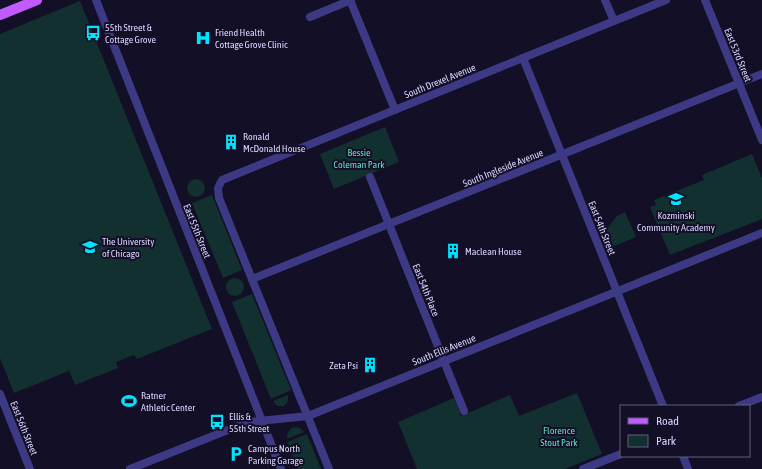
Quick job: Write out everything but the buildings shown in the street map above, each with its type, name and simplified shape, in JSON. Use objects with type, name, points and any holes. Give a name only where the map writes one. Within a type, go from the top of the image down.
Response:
[{"type":"main road","points":[[0,15],[36,0]]},
{"type":"street","name":"East 55th Street","points":[[96,0],[281,469]]},
{"type":"street","points":[[310,17],[351,0],[395,110]]},
{"type":"street","points":[[605,0],[614,21]]},
{"type":"street","name":"South Drexel Avenue","points":[[252,279],[219,198],[218,188],[222,180],[666,0]]},
{"type":"street","name":"East 53rd Street","points":[[705,0],[762,140]]},
{"type":"street","name":"East 54th Street","points":[[523,58],[663,405]]},
{"type":"street","name":"South Ingleside Avenue","points":[[252,279],[390,225],[762,74]]},
{"type":"street","name":"East 54th Place","points":[[370,177],[464,411]]},
{"type":"street","name":"South Ellis Avenue","points":[[130,469],[248,422],[308,416],[762,233]]},
{"type":"street","points":[[252,279],[329,469]]},
{"type":"street","name":"East 56th Street","points":[[0,394],[30,469]]},
{"type":"street","points":[[742,405],[762,397]]},
{"type":"street","points":[[583,469],[620,454]]},
{"type":"street","points":[[683,457],[688,469]]},
{"type":"green space","name":"The University of Chicago","points":[[80,1],[212,329],[137,359],[134,355],[116,362],[118,368],[75,385],[69,371],[14,393],[0,358],[0,34]]},
{"type":"green space","name":"Bessie Coleman Park","points":[[385,127],[399,162],[334,189],[320,154]]},
{"type":"green space","points":[[752,154],[762,178],[762,219],[670,255],[650,207],[656,205],[654,200],[704,180],[702,175]]},
{"type":"green space","points":[[196,179],[202,182],[205,188],[202,194],[196,197],[190,194],[187,188],[190,182]]},
{"type":"green space","points":[[212,195],[242,270],[223,278],[192,203]]},
{"type":"green space","points":[[625,212],[636,237],[612,247],[605,231],[617,216]]},
{"type":"green space","points":[[235,278],[241,281],[244,287],[241,293],[235,296],[229,293],[226,287],[229,281]]},
{"type":"green space","points":[[252,294],[291,390],[271,399],[232,302]]},
{"type":"green space","name":"Florence Stout Park","points":[[577,393],[602,454],[565,469],[417,469],[398,422],[454,398],[461,416],[510,395],[519,416]]},
{"type":"green space","points":[[288,395],[288,401],[284,406],[277,406],[273,401]]},
{"type":"green space","points":[[291,428],[300,428],[304,432],[287,439],[287,435]]},
{"type":"green space","points":[[307,434],[321,469],[298,469],[287,442]]},
{"type":"place","name":"55th Street & Cottage Grove","points":[[93,33]]},
{"type":"place","name":"Friend Health Cottage Grove Clinic","points":[[203,38]]},
{"type":"place","name":"Ronald McDonald House","points":[[231,142]]},
{"type":"place","name":"Kozminski Community Academy","points":[[676,199]]},
{"type":"place","name":"The University of Chicago","points":[[90,247]]},
{"type":"place","name":"Maclean House","points":[[453,251]]},
{"type":"place","name":"Zeta Psi","points":[[370,365]]},
{"type":"place","name":"Ratner Athletic Center","points":[[129,401]]},
{"type":"place","name":"Ellis & 55th Street","points":[[217,422]]},
{"type":"place","name":"Campus North Parking Garage","points":[[236,454]]}]
